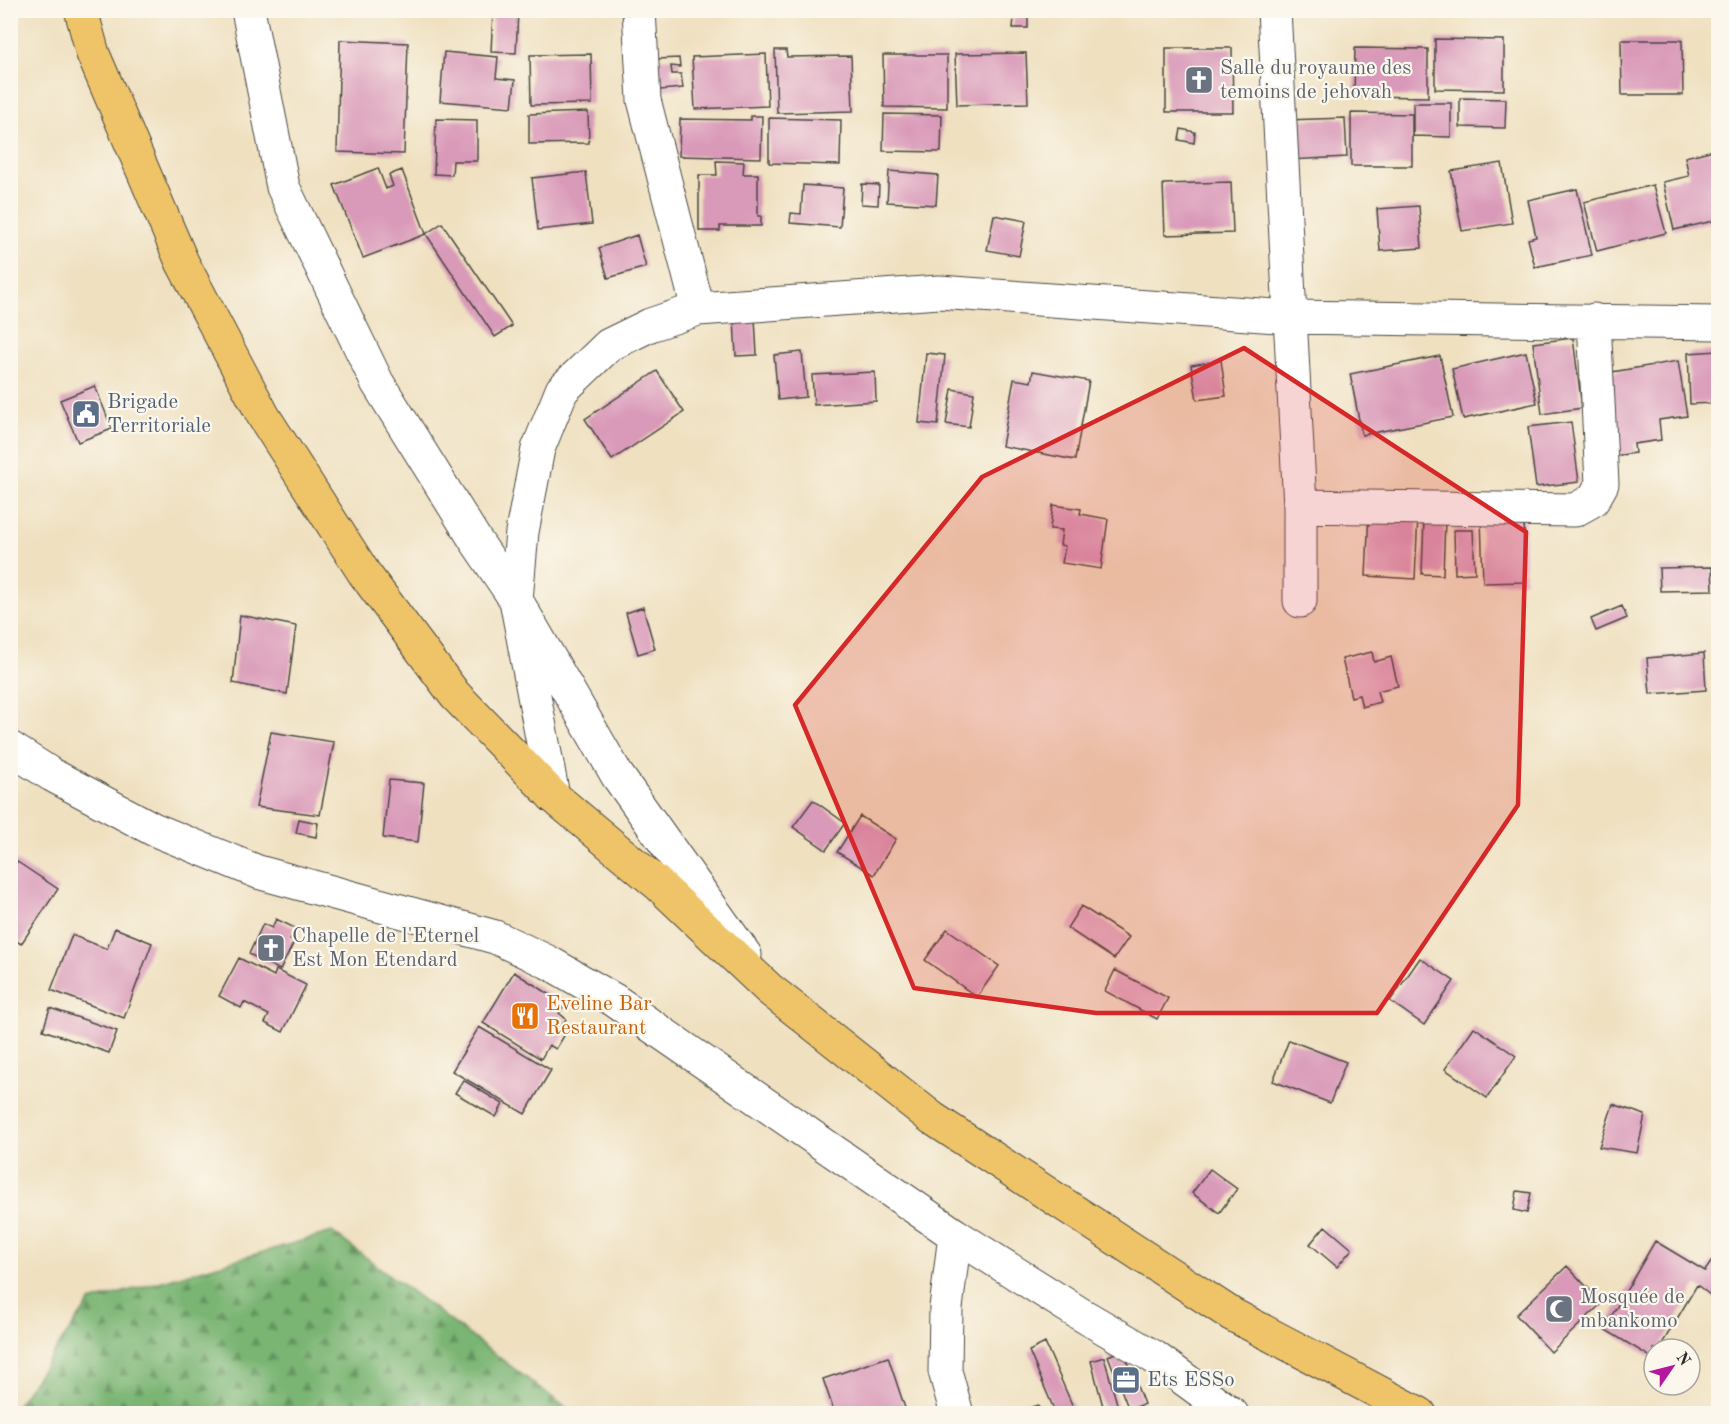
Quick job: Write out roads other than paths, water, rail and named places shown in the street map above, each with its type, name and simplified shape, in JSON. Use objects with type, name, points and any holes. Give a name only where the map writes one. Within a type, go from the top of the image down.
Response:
[{"type":"highway","points":[[81,10],[93,54],[182,262],[264,417],[364,573],[455,695],[553,796],[658,884],[769,989],[932,1118],[1231,1314],[1420,1413]]},
{"type":"street","points":[[248,10],[283,187],[377,382],[476,541],[516,600],[617,775],[769,989]]},
{"type":"street","points":[[639,10],[644,100],[698,309]]},
{"type":"street","points":[[1274,10],[1300,506],[1300,601]]},
{"type":"street","points":[[553,796],[516,600],[522,532],[538,449],[562,390],[609,345],[650,325],[698,309],[939,292],[1290,317],[1719,323]]},
{"type":"street","points":[[1300,506],[1575,510],[1593,500],[1602,484],[1594,320]]},
{"type":"street","points":[[10,748],[52,775],[153,829],[258,872],[495,937],[548,962],[614,1000],[956,1235],[1077,1312],[1154,1357],[1232,1413]]},
{"type":"street","points":[[956,1235],[946,1308],[945,1371],[957,1413]]},
{"type":"place","name":"Salle du royaume des temoins de jehovah","points":[[1199,80]]},
{"type":"place","name":"Brigade Territoriale","points":[[86,414]]},
{"type":"place","name":"Chapelle de l'Eternel Est Mon Etendard","points":[[271,948]]},
{"type":"place","name":"Eveline Bar Restaurant","points":[[525,1016]]},
{"type":"place","name":"Mosquée de mbankomo","points":[[1559,1309]]},
{"type":"place","name":"Ets ESSo","points":[[1126,1380]]}]
